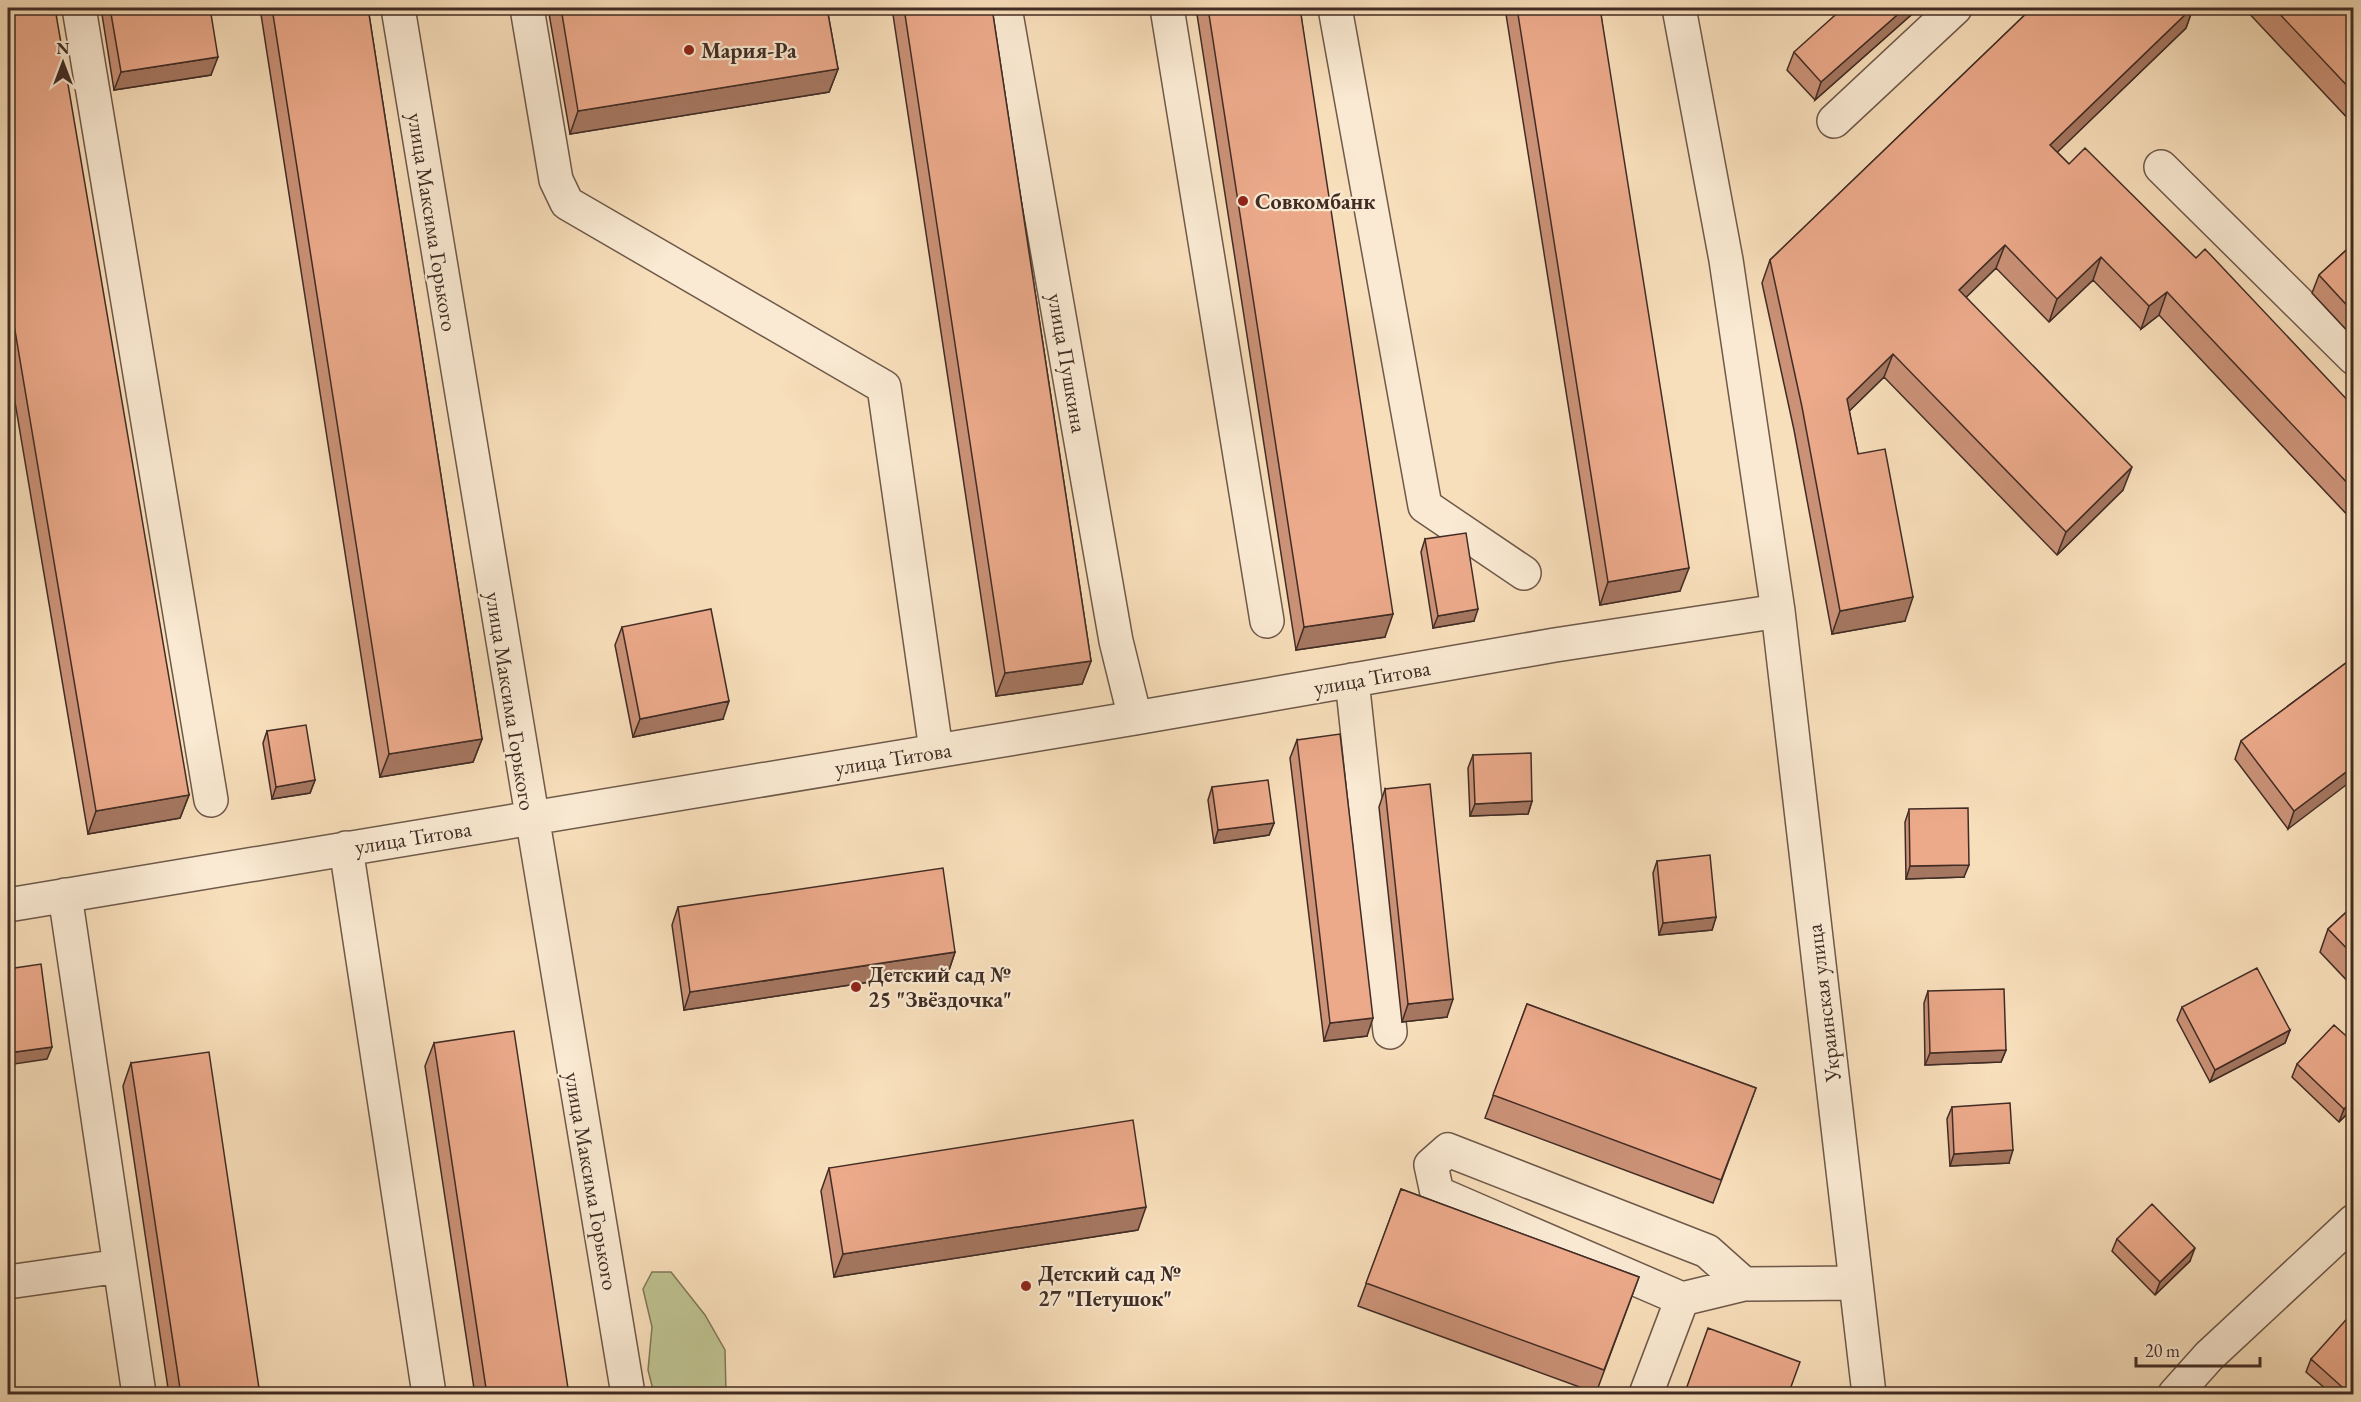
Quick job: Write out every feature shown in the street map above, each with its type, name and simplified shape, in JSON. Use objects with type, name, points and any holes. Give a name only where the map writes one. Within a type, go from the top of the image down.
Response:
[{"type":"street","points":[[79,8],[211,800]]},
{"type":"street","name":"улица Максима Горького","points":[[398,8],[628,1395]]},
{"type":"street","points":[[527,8],[556,180],[567,203],[884,387],[936,750]]},
{"type":"street","name":"улица Пушкина","points":[[1005,8],[1116,641],[1135,718]]},
{"type":"street","points":[[1167,8],[1267,621]]},
{"type":"street","points":[[1335,8],[1425,506],[1524,573]]},
{"type":"street","name":"Украинская улица","points":[[1679,8],[1726,260],[1778,612],[1869,1395]]},
{"type":"street","points":[[1834,121],[1955,8]]},
{"type":"street","points":[[2161,167],[2354,358]]},
{"type":"street","name":"улица Титова","points":[[8,905],[1135,718],[1555,645],[1778,612]]},
{"type":"street","points":[[1352,680],[1390,1032]]},
{"type":"street","points":[[346,848],[429,1395]]},
{"type":"street","points":[[65,895],[139,1395]]},
{"type":"street","points":[[1744,1284],[1707,1251],[1448,1150],[1431,1165],[1437,1193],[1682,1299],[1744,1284],[1856,1283]]},
{"type":"street","points":[[2175,1395],[2209,1356],[2354,1221]]},
{"type":"street","points":[[8,1282],[120,1266]]},
{"type":"street","points":[[1646,1395],[1682,1299]]},
{"type":"green space","points":[[652,1272],[671,1272],[705,1315],[725,1350],[726,1394],[654,1394],[648,1370],[652,1327],[643,1289]]},
{"type":"building","points":[[8,8],[55,8],[189,795],[96,811],[8,289]]},
{"type":"building","points":[[110,8],[210,8],[218,57],[121,72]]},
{"type":"building","points":[[272,8],[368,8],[482,739],[389,754]]},
{"type":"building","name":"Мария-Ра","points":[[561,8],[827,8],[838,69],[578,111]]},
{"type":"building","points":[[904,8],[992,8],[1091,661],[1005,673]]},
{"type":"building","points":[[1208,8],[1300,8],[1393,614],[1304,627]]},
{"type":"building","points":[[1517,8],[1600,8],[1689,568],[1608,582]]},
{"type":"building","points":[[1843,8],[1905,8],[1821,82],[1794,52]]},
{"type":"building","points":[[2032,8],[2192,8],[2050,145],[2069,164],[2085,148],[2196,258],[2205,249],[2354,407],[2354,490],[2167,292],[2149,306],[2101,257],[2057,299],[2005,245],[1959,290],[2132,467],[2066,532],[1893,354],[1847,399],[1858,454],[1885,449],[1913,597],[1840,611],[1802,407],[1770,260]]},
{"type":"building","points":[[2274,8],[2354,8],[2354,93]]},
{"type":"building","points":[[2354,243],[2354,313],[2319,275]]},
{"type":"building","points":[[1466,533],[1478,609],[1438,616],[1425,539]]},
{"type":"building","points":[[711,609],[729,701],[640,719],[622,627]]},
{"type":"building","points":[[2354,657],[2354,766],[2294,811],[2241,741]]},
{"type":"building","points":[[306,725],[315,780],[276,787],[267,731]]},
{"type":"building","points":[[1340,734],[1373,1018],[1330,1023],[1297,740]]},
{"type":"building","points":[[1531,753],[1532,801],[1475,804],[1473,755]]},
{"type":"building","points":[[1268,780],[1274,823],[1218,830],[1212,787]]},
{"type":"building","points":[[1430,784],[1453,999],[1408,1004],[1385,789]]},
{"type":"building","points":[[1968,808],[1969,865],[1910,866],[1909,809]]},
{"type":"building","points":[[1710,855],[1716,917],[1663,923],[1657,861]]},
{"type":"building","points":[[943,868],[955,952],[690,992],[678,907]]},
{"type":"building","points":[[2354,905],[2354,956],[2328,929]]},
{"type":"building","points":[[41,964],[52,1047],[8,1053],[8,969]]},
{"type":"building","points":[[2257,968],[2290,1030],[2215,1070],[2182,1007]]},
{"type":"building","points":[[2004,989],[2006,1050],[1930,1053],[1928,991]]},
{"type":"building","points":[[1527,1004],[1756,1088],[1721,1180],[1493,1095]]},
{"type":"building","points":[[2334,1025],[2354,1043],[2354,1099],[2344,1109],[2297,1064]]},
{"type":"building","points":[[514,1031],[569,1395],[487,1395],[434,1043]]},
{"type":"building","points":[[209,1052],[260,1395],[181,1395],[131,1063]]},
{"type":"building","points":[[2010,1103],[2013,1150],[1954,1154],[1952,1107]]},
{"type":"building","points":[[1133,1120],[1146,1207],[843,1254],[829,1168]]},
{"type":"building","points":[[1401,1189],[1639,1277],[1604,1370],[1366,1283]]},
{"type":"building","points":[[2152,1204],[2195,1248],[2160,1282],[2117,1239]]},
{"type":"building","points":[[2352,1313],[2354,1315],[2354,1395],[2351,1395],[2311,1359]]},
{"type":"building","points":[[1708,1328],[1800,1362],[1788,1395],[1684,1395]]},
{"type":"place","name":"Мария-Ра","points":[[689,50]]},
{"type":"place","name":"Совкомбанк","points":[[1243,201]]},
{"type":"place","name":"Детский сад № 25 \"Звёздочка\"","points":[[856,987]]},
{"type":"place","name":"Детский сад № 27 \"Петушок\"","points":[[1026,1286]]}]
